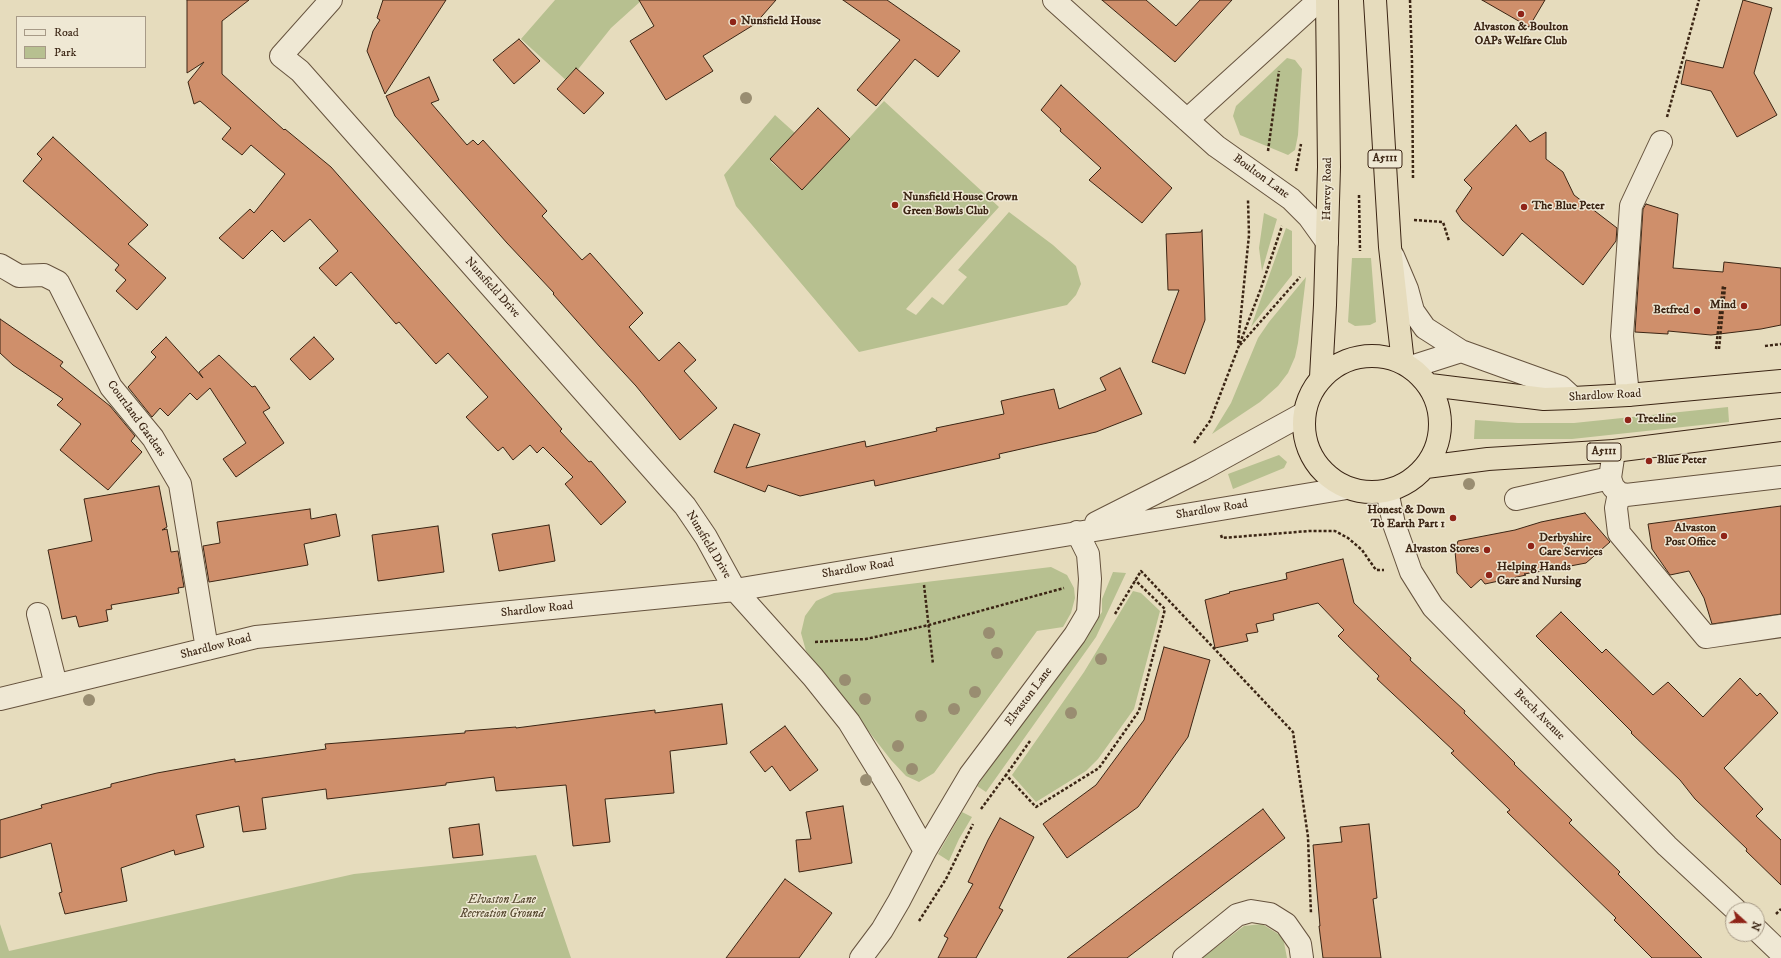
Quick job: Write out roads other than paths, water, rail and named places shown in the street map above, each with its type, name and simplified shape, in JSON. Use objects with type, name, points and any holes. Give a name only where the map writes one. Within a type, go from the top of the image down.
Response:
[{"type":"highway","name":"Harvey Road","points":[[1321,377],[1329,168],[1326,0]]},
{"type":"highway","name":"A5111","points":[[1375,0],[1390,247],[1407,365]]},
{"type":"highway","points":[[1369,355],[1382,356],[1407,365],[1430,385],[1438,410],[1440,429],[1435,448],[1426,467],[1415,479],[1387,491],[1364,492],[1347,488],[1326,476],[1311,457],[1304,437],[1303,414],[1313,389],[1321,377],[1343,361],[1369,355]]},
{"type":"highway","name":"Shardlow Road","points":[[1430,385],[1544,398],[1567,393],[1628,396],[1781,381]]},
{"type":"highway","name":"A5111","points":[[1426,467],[1488,459],[1614,451],[1781,430]]},
{"type":"street","name":"Nunsfield Drive","points":[[331,0],[281,56],[300,71],[685,506],[706,537],[735,590]]},
{"type":"street","name":"Boulton Lane","points":[[1054,0],[1216,146],[1291,199],[1309,217],[1327,242]]},
{"type":"street","points":[[1187,120],[1319,0]]},
{"type":"street","points":[[1628,396],[1622,336],[1631,206],[1661,142]]},
{"type":"street","points":[[1390,247],[1407,289],[1413,311],[1425,328],[1461,351],[1567,393]]},
{"type":"street","name":"Courtland Gardens","points":[[0,265],[19,276],[44,275],[58,282],[111,387],[153,438],[180,484],[207,649]]},
{"type":"street","points":[[1407,365],[1461,351]]},
{"type":"street","name":"Shardlow Road","points":[[1077,532],[1201,470],[1303,414]]},
{"type":"street","points":[[1614,451],[1614,486],[1619,533],[1706,637],[1781,626]]},
{"type":"street","points":[[1516,499],[1614,486],[1626,495],[1781,477]]},
{"type":"street","name":"Shardlow Road","points":[[0,699],[256,637],[735,590],[1347,488]]},
{"type":"street","name":"Beech Avenue","points":[[1387,491],[1394,524],[1411,572],[1433,607],[1667,846],[1727,902]]},
{"type":"street","name":"Elvaston Lane","points":[[861,958],[882,930],[925,851],[970,775],[1075,635],[1088,613],[1090,579],[1088,554],[1077,532]]},
{"type":"street","points":[[735,590],[832,700],[849,722],[890,789],[925,851]]},
{"type":"street","points":[[38,614],[56,685]]},
{"type":"street","points":[[1184,958],[1237,915],[1251,911],[1270,914],[1279,919],[1294,934],[1301,951]]},
{"type":"street","points":[[1765,942],[1772,952]]},
{"type":"place","name":"Alvaston & Boulton OAPs Welfare Club","points":[[1521,14]]},
{"type":"place","name":"Nunsfield House","points":[[733,22]]},
{"type":"place","name":"Nunsfield House Crown Green Bowls Club","points":[[895,205]]},
{"type":"place","name":"The Blue Peter","points":[[1524,207]]},
{"type":"place","name":"Mind","points":[[1744,306]]},
{"type":"place","name":"Betfred","points":[[1697,311]]},
{"type":"place","name":"Treeline","points":[[1628,420]]},
{"type":"place","name":"Blue Peter","points":[[1649,461]]},
{"type":"place","name":"Honest & Down To Earth Part 1","points":[[1453,518]]},
{"type":"place","name":"Alvaston Post Office","points":[[1724,536]]},
{"type":"place","name":"Derbyshire Care Services","points":[[1531,546]]},
{"type":"place","name":"Alvaston Stores","points":[[1487,550]]},
{"type":"place","name":"Helping Hands Care and Nursing","points":[[1489,575]]},
{"type":"park label","name":"Elvaston Lane Recreation Ground","points":[[502,908]]}]
